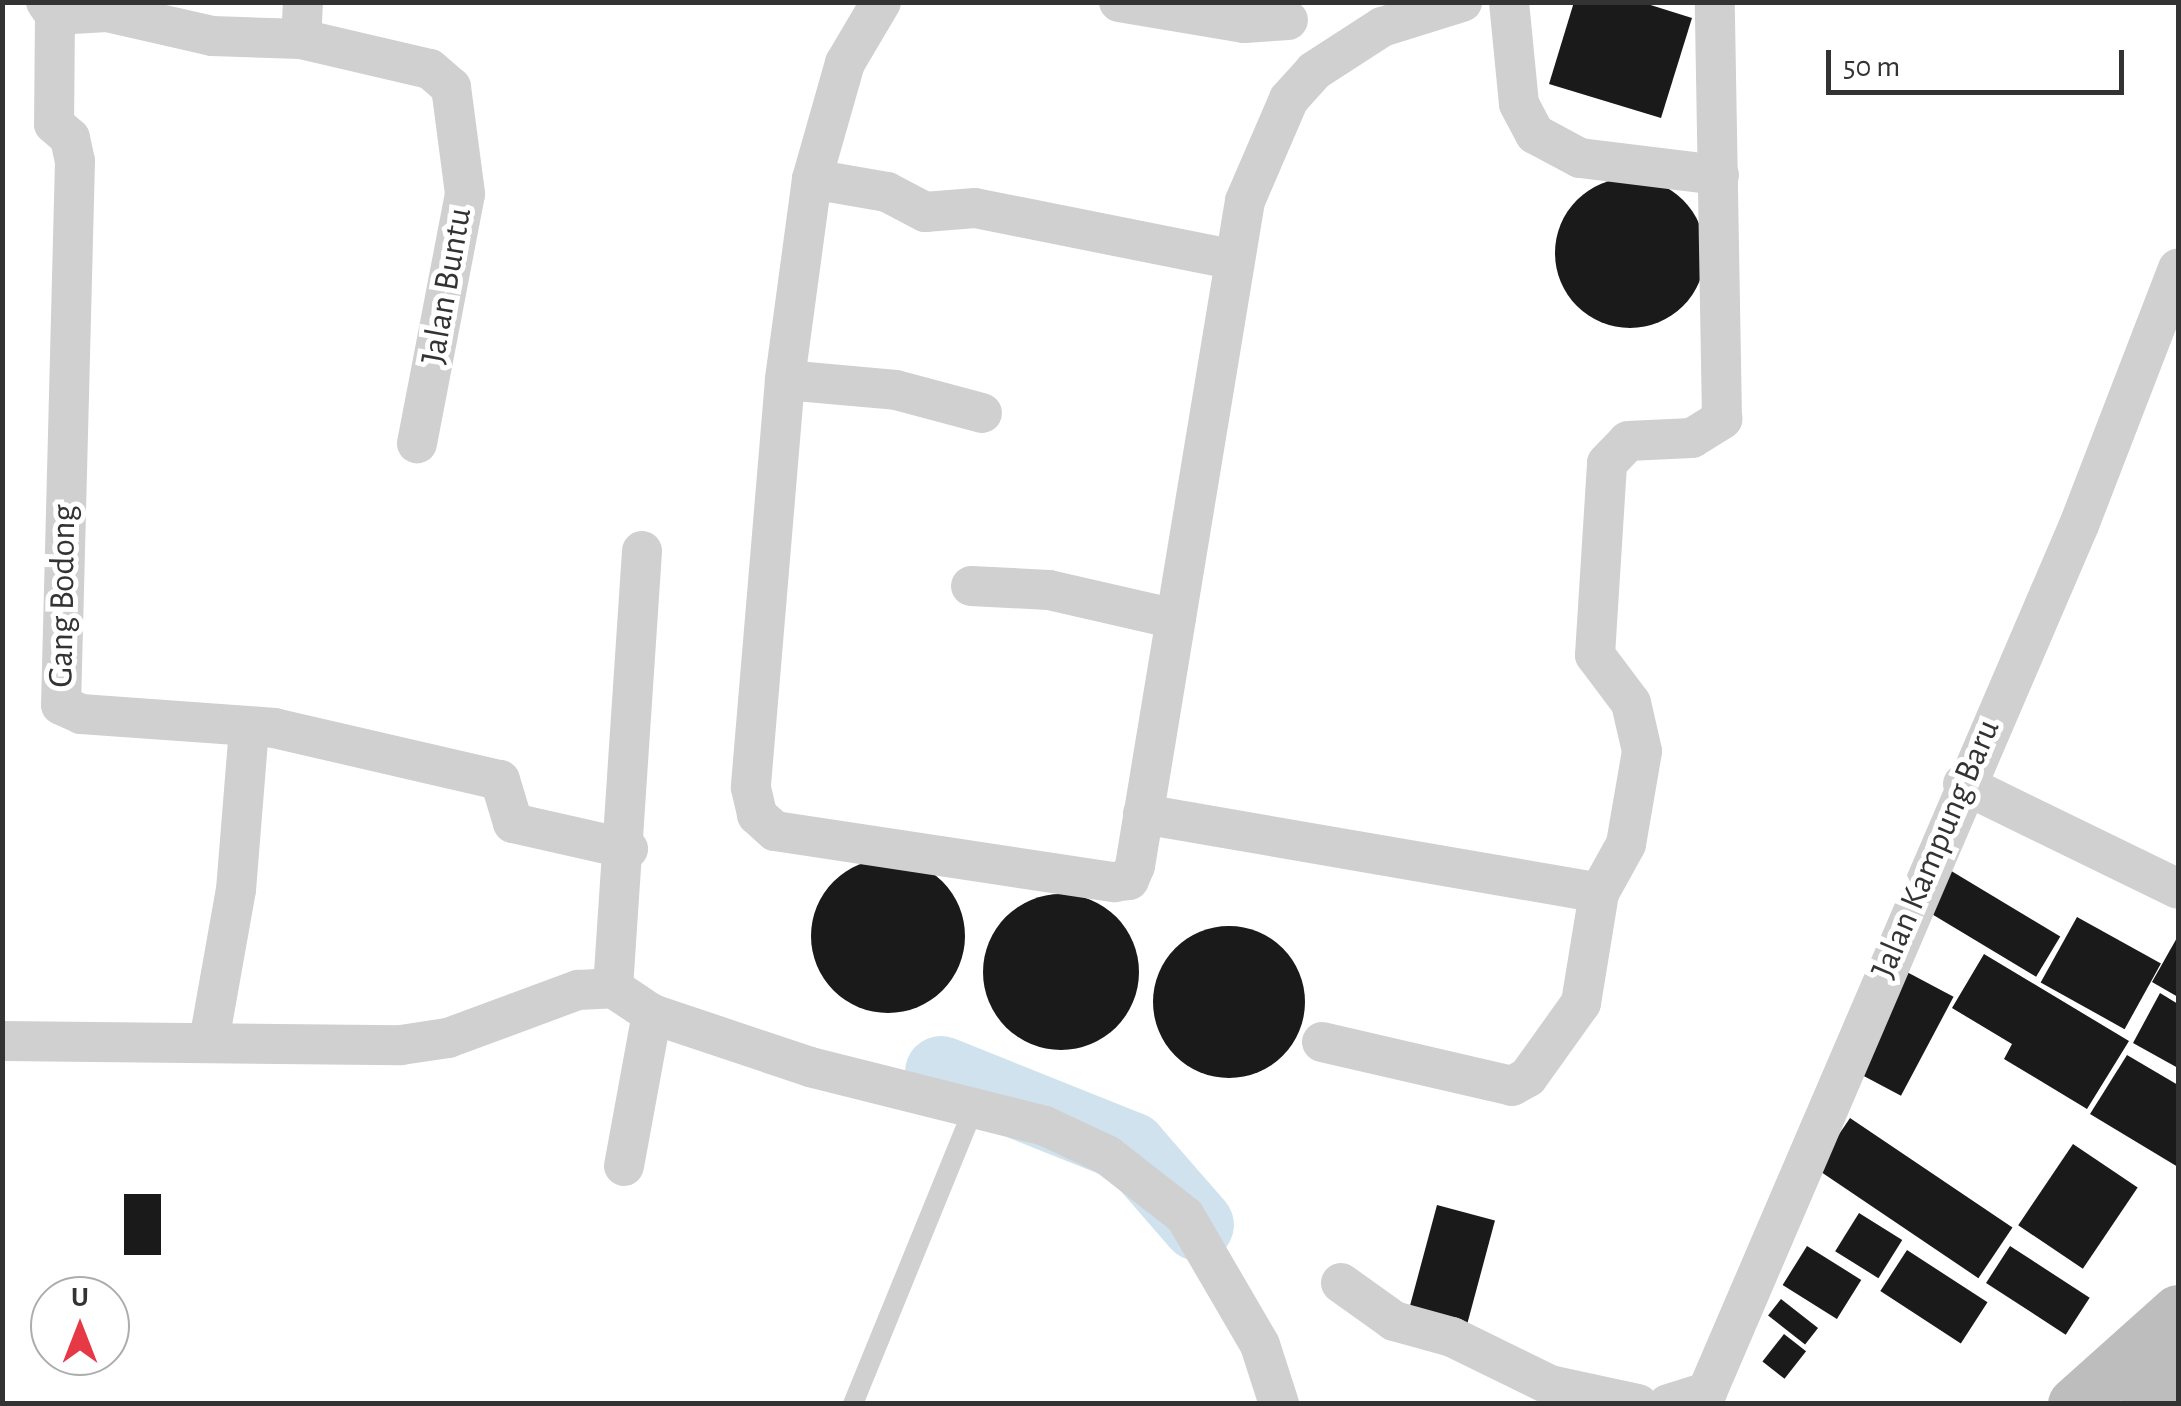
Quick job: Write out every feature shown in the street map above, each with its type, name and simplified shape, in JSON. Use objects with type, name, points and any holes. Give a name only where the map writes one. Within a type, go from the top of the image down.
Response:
[{"type":"main road","points":[[2075,1404],[2178,1312]]},
{"type":"main road","points":[[2148,1404],[2178,1378]]},
{"type":"street","points":[[880,2],[845,64],[812,179],[785,380],[751,788],[757,814],[775,831],[1114,882],[1129,880],[1143,814],[1230,260],[1245,201],[1290,99],[1314,71],[1382,27],[1462,2]]},
{"type":"street","points":[[1119,2],[1244,23],[1286,11],[1314,71]]},
{"type":"street","points":[[1509,2],[1519,104],[1535,134],[1580,158],[1719,175]]},
{"type":"street","points":[[1322,1042],[1494,1084],[1528,1077],[1581,1003],[1599,893],[1626,844],[1642,751],[1631,704],[1596,656],[1607,463],[1628,441],[1692,438],[1722,419],[1715,2]]},
{"type":"street","name":"Jalan Buntu","points":[[50,9],[106,12],[212,36],[302,21],[430,69],[451,87],[465,194],[417,443]]},
{"type":"street","name":"Gang Bodong","points":[[50,9],[54,124],[70,138],[75,161],[61,706],[301,733],[500,780],[513,823],[628,849]]},
{"type":"street","points":[[812,179],[887,192],[925,212],[975,208],[1230,260]]},
{"type":"street","name":"Jalan Kampung Baru","points":[[1668,1404],[1715,1398],[1963,784],[2078,524],[2178,268]]},
{"type":"street","points":[[785,380],[896,390],[982,413]]},
{"type":"street","points":[[614,988],[628,849],[642,552]]},
{"type":"street","points":[[971,586],[1048,590],[1176,618]]},
{"type":"street","points":[[209,1042],[236,890],[250,729]]},
{"type":"street","points":[[1963,784],[2178,889]]},
{"type":"street","points":[[1143,814],[1599,893]]},
{"type":"street","points":[[2,1041],[401,1045],[448,1038],[578,990],[614,988],[652,1014],[972,1112],[1044,1126],[1107,1154],[1186,1216],[1260,1345],[1279,1404]]},
{"type":"street","points":[[624,1166],[652,1014]]},
{"type":"street","points":[[1341,1283],[1394,1321],[1452,1337],[1550,1386],[1638,1404]]},
{"type":"lane","points":[[854,1404],[972,1112]]},
{"type":"building","points":[[1574,2],[1641,2],[1692,18],[1661,118],[1549,84]]},
{"type":"building","points":[[1630,178],[1659,184],[1683,200],[1699,224],[1705,253],[1699,282],[1683,306],[1659,322],[1630,328],[1601,322],[1577,306],[1561,282],[1555,253],[1561,224],[1577,200],[1601,184]]},
{"type":"building","points":[[888,859],[917,865],[942,882],[959,907],[965,936],[959,965],[942,990],[917,1007],[888,1013],[859,1007],[834,990],[817,965],[811,936],[817,907],[834,882],[859,865]]},
{"type":"building","points":[[1948,869],[2060,936],[2036,977],[1924,909]]},
{"type":"building","points":[[1061,894],[1091,900],[1116,917],[1133,942],[1139,972],[1133,1002],[1116,1027],[1091,1044],[1061,1050],[1031,1044],[1006,1027],[989,1002],[983,972],[989,942],[1006,917],[1031,900]]},
{"type":"building","points":[[2077,917],[2161,964],[2125,1029],[2041,983]]},
{"type":"building","points":[[1229,926],[1258,932],[1283,948],[1299,973],[1305,1002],[1299,1031],[1283,1056],[1258,1072],[1229,1078],[1200,1072],[1175,1056],[1159,1031],[1153,1002],[1159,973],[1175,948],[1200,932]]},
{"type":"building","points":[[2178,936],[2178,997],[2152,982]]},
{"type":"building","points":[[1984,954],[2129,1041],[2087,1109],[2004,1059],[2012,1044],[1952,1008]]},
{"type":"building","points":[[1905,971],[1954,997],[1901,1096],[1852,1070]]},
{"type":"building","points":[[2160,993],[2178,1004],[2178,1068],[2133,1043]]},
{"type":"building","points":[[2127,1055],[2178,1085],[2178,1167],[2090,1114]]},
{"type":"building","points":[[1850,1118],[2012,1228],[1978,1278],[1816,1169]]},
{"type":"building","points":[[2073,1144],[2138,1188],[2083,1269],[2018,1225]]},
{"type":"building","points":[[124,1194],[161,1194],[161,1255],[124,1255]]},
{"type":"building","points":[[1437,1205],[1495,1221],[1465,1332],[1407,1316]]},
{"type":"building","points":[[1859,1213],[1902,1240],[1878,1278],[1835,1251]]},
{"type":"building","points":[[1807,1246],[1861,1280],[1837,1319],[1783,1285]]},
{"type":"building","points":[[2010,1246],[2090,1298],[2066,1335],[1986,1283]]},
{"type":"building","points":[[1907,1250],[1988,1302],[1961,1343],[1880,1291]]},
{"type":"building","points":[[1781,1299],[1818,1328],[1805,1344],[1768,1316]]},
{"type":"building","points":[[1784,1334],[1806,1351],[1785,1379],[1762,1362]]},
{"type":"waterway","points":[[941,1072],[1131,1148],[1198,1225]]}]
